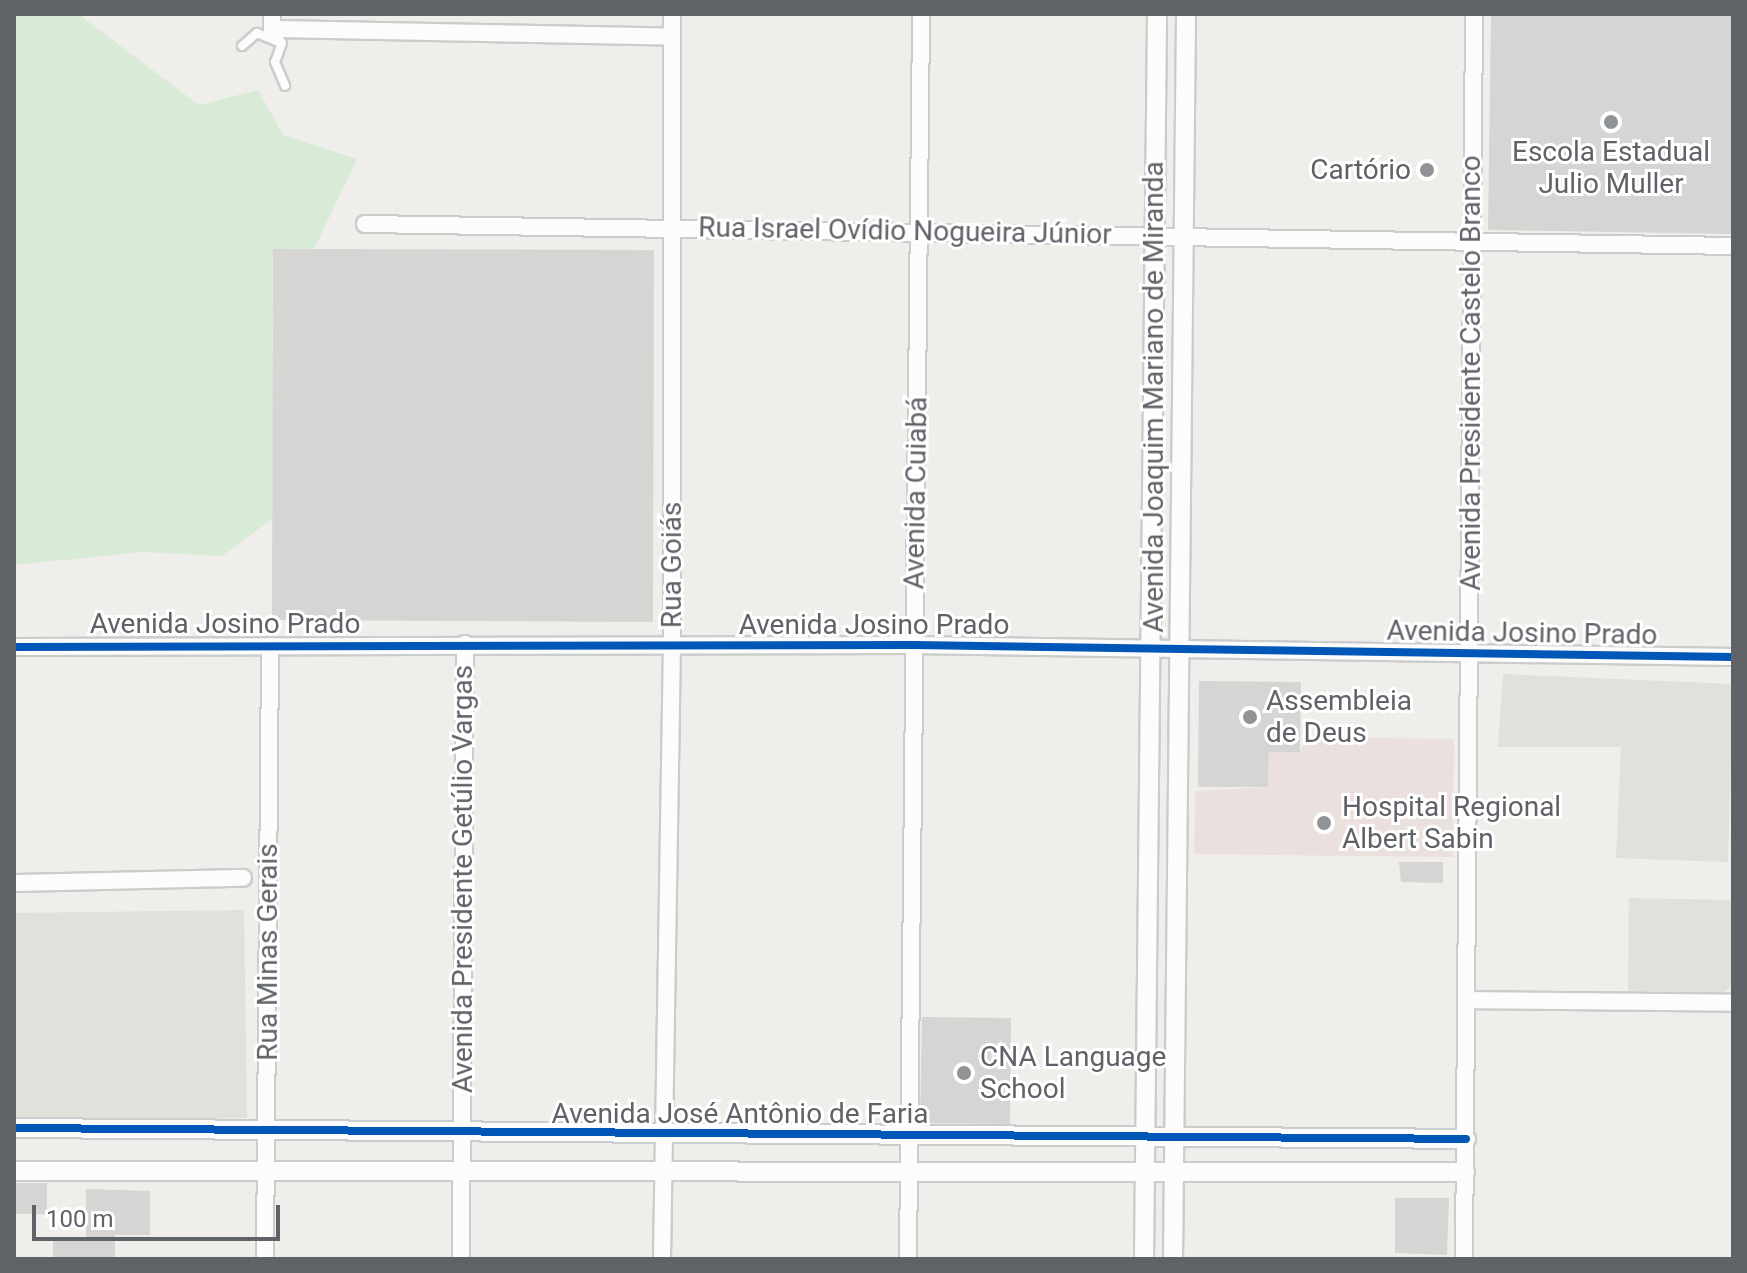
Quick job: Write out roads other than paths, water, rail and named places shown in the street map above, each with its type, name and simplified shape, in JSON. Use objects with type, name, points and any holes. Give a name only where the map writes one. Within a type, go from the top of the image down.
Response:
[{"type":"street","name":"Rua Goiás","points":[[662,1259],[672,646],[672,14]]},
{"type":"street","name":"Avenida Cuiabá","points":[[908,1259],[921,14]]},
{"type":"street","name":"Avenida Presidente Castelo Branco","points":[[1464,1259],[1471,654],[1469,242],[1474,14]]},
{"type":"street","points":[[1157,15],[1186,15]]},
{"type":"street","name":"Avenida Joaquim Mariano de Miranda","points":[[1144,1259],[1157,15]]},
{"type":"street","name":"Avenida Joaquim Mariano de Miranda","points":[[1173,1259],[1186,15]]},
{"type":"street","points":[[275,29],[671,37]]},
{"type":"street","name":"Rua Israel Ovídio Nogueira Júnior","points":[[365,224],[1733,246]]},
{"type":"street","name":"Avenida Presidente Getúlio Vargas","points":[[461,1259],[465,644]]},
{"type":"street","name":"Avenida Josino Prado","points":[[14,647],[914,645],[1152,651],[1733,657]]},
{"type":"street","name":"Rua Minas Gerais","points":[[265,1259],[270,646]]},
{"type":"street","points":[[1150,818],[1180,817]]},
{"type":"street","points":[[14,883],[243,878]]},
{"type":"street","points":[[1467,1000],[1733,1003]]},
{"type":"street","name":"Avenida José Antônio de Faria","points":[[14,1128],[663,1136],[1466,1139]]},
{"type":"street","name":"Avenida José Antônio de Faria","points":[[14,1171],[908,1175],[1465,1172]]},
{"type":"lane","points":[[242,46],[257,33],[275,29],[275,62],[285,86]]},
{"type":"place","name":"Escola Estadual Julio Muller","points":[[1611,122]]},
{"type":"place","name":"Cartório","points":[[1427,170]]},
{"type":"place","name":"Assembleia de Deus","points":[[1250,717]]},
{"type":"place","name":"Hospital Regional Albert Sabin","points":[[1324,823]]},
{"type":"place","name":"CNA Language School","points":[[964,1073]]}]
